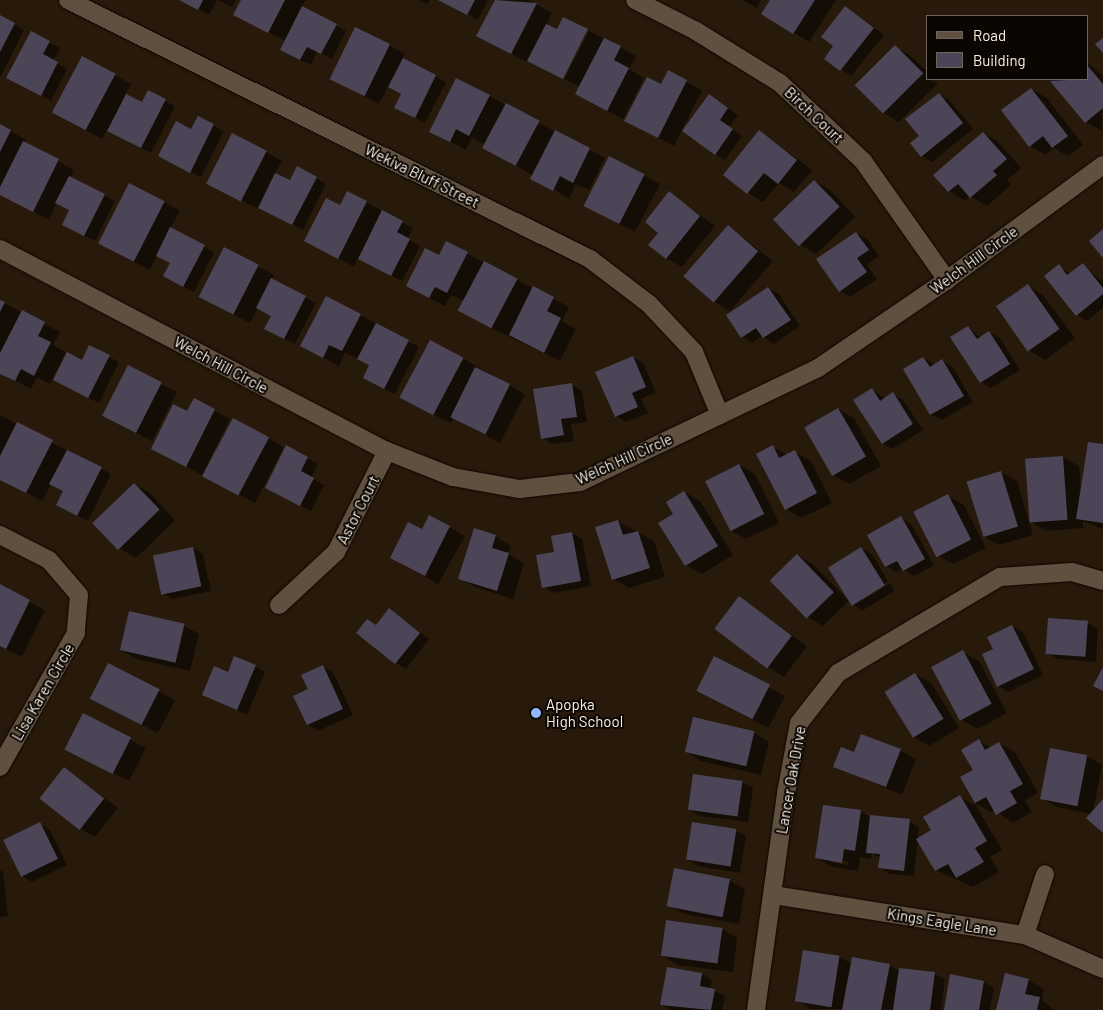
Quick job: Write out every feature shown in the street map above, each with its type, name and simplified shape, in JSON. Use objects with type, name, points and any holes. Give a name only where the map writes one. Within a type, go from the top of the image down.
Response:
[{"type":"street","name":"Wekiva Bluff Street","points":[[68,0],[590,259],[650,304],[694,352],[720,415]]},
{"type":"street","name":"Birch Court","points":[[635,0],[696,30],[780,83],[863,161],[947,280]]},
{"type":"street","name":"Welch Hill Circle","points":[[0,249],[387,451],[453,477],[520,490],[580,482],[818,368],[947,280],[1103,166]]},
{"type":"street","name":"Astor Court","points":[[279,605],[336,552],[387,451]]},
{"type":"street","name":"Lisa Karen Circle","points":[[0,534],[50,560],[79,595],[76,634],[0,767]]},
{"type":"street","name":"Lancer Oak Drive","points":[[756,1010],[774,895],[786,793],[799,723],[838,673],[1000,577],[1072,572],[1103,580]]},
{"type":"street","points":[[1025,935],[1045,874]]},
{"type":"street","name":"Kings Eagle Lane","points":[[774,895],[1025,935],[1103,969]]},
{"type":"building","points":[[179,0],[203,0],[198,10]]},
{"type":"building","points":[[241,0],[285,0],[268,33],[233,15]]},
{"type":"building","points":[[438,0],[475,0],[467,15]]},
{"type":"building","points":[[495,0],[537,3],[511,54],[476,36]]},
{"type":"building","points":[[770,0],[815,0],[793,34],[761,14]]},
{"type":"building","points":[[302,6],[337,24],[321,54],[307,47],[300,60],[280,50]]},
{"type":"building","points":[[845,6],[874,28],[840,71],[824,59],[833,46],[821,37]]},
{"type":"building","points":[[0,15],[15,23],[0,52]]},
{"type":"building","points":[[563,17],[588,29],[563,79],[527,61],[546,24],[557,29]]},
{"type":"building","points":[[355,27],[390,44],[365,96],[330,79]]},
{"type":"building","points":[[31,31],[50,41],[43,54],[58,62],[41,96],[6,78]]},
{"type":"building","points":[[604,38],[621,46],[614,60],[629,68],[607,111],[575,94]]},
{"type":"building","points":[[1103,38],[1103,53],[1095,44]]},
{"type":"building","points":[[895,45],[923,73],[883,114],[855,85]]},
{"type":"building","points":[[82,56],[116,74],[86,130],[52,113]]},
{"type":"building","points":[[403,58],[436,75],[415,118],[394,108],[401,94],[388,87]]},
{"type":"building","points":[[1088,66],[1103,84],[1103,108],[1085,123],[1050,81],[1088,80]]},
{"type":"building","points":[[668,70],[687,80],[658,138],[624,121],[647,77],[661,84]]},
{"type":"building","points":[[456,78],[490,95],[469,136],[456,129],[450,142],[429,132]]},
{"type":"building","points":[[1031,88],[1068,136],[1052,148],[1043,136],[1029,147],[1001,110]]},
{"type":"building","points":[[148,90],[166,99],[141,148],[107,131],[126,94],[142,102]]},
{"type":"building","points":[[939,93],[963,123],[921,157],[910,143],[919,136],[905,119]]},
{"type":"building","points":[[709,94],[728,108],[720,120],[733,129],[715,155],[682,131]]},
{"type":"building","points":[[506,103],[540,121],[516,166],[482,148]]},
{"type":"building","points":[[198,116],[214,124],[190,173],[158,156],[176,121],[191,129]]},
{"type":"building","points":[[0,124],[11,130],[0,152]]},
{"type":"building","points":[[555,130],[590,148],[573,183],[560,176],[553,191],[530,179]]},
{"type":"building","points":[[759,130],[797,160],[778,184],[764,173],[747,194],[723,175]]},
{"type":"building","points":[[983,132],[1007,159],[993,171],[997,175],[970,198],[958,184],[948,192],[933,175]]},
{"type":"building","points":[[232,133],[267,151],[241,201],[206,184]]},
{"type":"building","points":[[23,141],[59,159],[33,212],[0,195],[0,187]]},
{"type":"building","points":[[609,156],[645,174],[619,224],[584,206]]},
{"type":"building","points":[[297,166],[317,177],[292,225],[258,208],[275,173],[290,180]]},
{"type":"building","points":[[69,176],[105,194],[84,236],[62,225],[69,210],[55,203]]},
{"type":"building","points":[[814,180],[840,207],[799,246],[773,220]]},
{"type":"building","points":[[129,183],[165,201],[134,262],[98,244]]},
{"type":"building","points":[[347,191],[367,201],[338,259],[304,241],[326,198],[340,205]]},
{"type":"building","points":[[669,191],[700,216],[666,259],[648,245],[658,233],[645,222]]},
{"type":"building","points":[[382,210],[403,221],[397,232],[410,239],[391,276],[358,259]]},
{"type":"building","points":[[728,225],[758,251],[714,303],[683,276]]},
{"type":"building","points":[[170,227],[205,245],[183,287],[163,276],[170,263],[156,256]]},
{"type":"building","points":[[1103,229],[1103,258],[1089,241]]},
{"type":"building","points":[[856,232],[869,250],[857,258],[867,272],[839,292],[816,259]]},
{"type":"building","points":[[446,241],[468,252],[447,293],[435,287],[429,298],[406,286],[425,248],[439,255]]},
{"type":"building","points":[[224,247],[259,265],[233,315],[199,297]]},
{"type":"building","points":[[484,261],[518,279],[491,328],[458,310]]},
{"type":"building","points":[[1083,263],[1103,288],[1103,294],[1076,316],[1044,276],[1059,264],[1067,275]]},
{"type":"building","points":[[271,278],[306,296],[284,339],[264,329],[271,316],[256,308]]},
{"type":"building","points":[[1028,284],[1060,329],[1028,351],[996,306]]},
{"type":"building","points":[[533,286],[554,297],[547,311],[561,318],[544,353],[509,335]]},
{"type":"building","points":[[768,287],[791,320],[763,338],[756,328],[741,338],[726,315]]},
{"type":"building","points":[[326,296],[361,314],[342,351],[329,345],[323,358],[300,346]]},
{"type":"building","points":[[0,300],[5,302],[0,312]]},
{"type":"building","points":[[22,310],[45,322],[38,336],[51,342],[34,376],[21,369],[15,381],[0,374],[0,353]]},
{"type":"building","points":[[376,323],[409,340],[384,389],[363,378],[369,365],[357,359]]},
{"type":"building","points":[[968,326],[977,339],[989,331],[1010,364],[980,383],[950,337]]},
{"type":"building","points":[[430,340],[464,358],[433,415],[399,397]]},
{"type":"building","points":[[89,345],[110,355],[88,398],[53,380],[67,352],[82,360]]},
{"type":"building","points":[[633,356],[646,387],[632,393],[638,407],[615,417],[595,372]]},
{"type":"building","points":[[923,357],[930,367],[942,359],[964,396],[930,415],[903,369]]},
{"type":"building","points":[[128,365],[162,382],[136,433],[102,416]]},
{"type":"building","points":[[475,367],[510,384],[486,434],[450,417]]},
{"type":"building","points":[[572,383],[577,417],[561,419],[564,435],[541,439],[533,389]]},
{"type":"building","points":[[872,388],[880,401],[893,392],[913,424],[882,444],[853,400]]},
{"type":"building","points":[[194,398],[215,409],[186,467],[151,449],[173,404],[187,411]]},
{"type":"building","points":[[838,408],[866,456],[832,476],[804,428]]},
{"type":"building","points":[[233,418],[269,437],[238,496],[202,476]]},
{"type":"building","points":[[17,422],[53,440],[26,493],[0,480],[0,456]]},
{"type":"building","points":[[1088,442],[1103,444],[1103,523],[1076,519]]},
{"type":"building","points":[[286,445],[308,457],[301,471],[314,478],[300,506],[265,488]]},
{"type":"building","points":[[773,445],[779,458],[795,450],[817,493],[785,510],[756,454]]},
{"type":"building","points":[[67,450],[102,467],[77,516],[56,505],[63,491],[49,484]]},
{"type":"building","points":[[1063,456],[1067,520],[1030,522],[1025,459]]},
{"type":"building","points":[[739,464],[764,514],[731,531],[705,481]]},
{"type":"building","points":[[1001,471],[1018,526],[984,537],[967,482]]},
{"type":"building","points":[[134,483],[160,510],[118,550],[92,523]]},
{"type":"building","points":[[684,491],[718,546],[685,566],[658,523],[673,514],[666,502]]},
{"type":"building","points":[[948,494],[971,539],[936,557],[913,512]]},
{"type":"building","points":[[429,515],[450,526],[425,576],[390,558],[408,522],[422,529]]},
{"type":"building","points":[[901,516],[925,559],[903,571],[897,561],[885,567],[867,535]]},
{"type":"building","points":[[618,520],[623,535],[638,531],[650,568],[612,580],[595,527]]},
{"type":"building","points":[[474,528],[496,535],[492,548],[509,553],[497,591],[458,579]]},
{"type":"building","points":[[572,532],[581,581],[542,588],[536,555],[554,552],[551,536]]},
{"type":"building","points":[[193,547],[201,586],[161,595],[153,556]]},
{"type":"building","points":[[861,547],[885,585],[852,606],[828,568]]},
{"type":"building","points":[[797,554],[834,592],[806,619],[770,580]]},
{"type":"building","points":[[0,584],[30,600],[6,649],[0,646]]},
{"type":"building","points":[[739,596],[792,636],[767,668],[714,629]]},
{"type":"building","points":[[389,608],[420,633],[395,664],[356,633],[367,619],[376,625]]},
{"type":"building","points":[[129,611],[185,624],[176,663],[120,650]]},
{"type":"building","points":[[1048,618],[1088,621],[1085,657],[1045,654]]},
{"type":"building","points":[[1012,625],[1034,669],[997,687],[982,654],[993,649],[987,637]]},
{"type":"building","points":[[963,650],[992,704],[960,721],[931,667]]},
{"type":"building","points":[[234,656],[256,665],[237,710],[202,695],[214,666],[228,672]]},
{"type":"building","points":[[714,656],[770,685],[752,719],[696,691]]},
{"type":"building","points":[[108,663],[160,689],[142,725],[90,699]]},
{"type":"building","points":[[323,665],[343,709],[307,725],[293,696],[308,689],[301,675]]},
{"type":"building","points":[[1103,667],[1103,691],[1093,686]]},
{"type":"building","points":[[915,673],[944,719],[913,738],[884,692]]},
{"type":"building","points":[[83,713],[131,738],[113,774],[64,750]]},
{"type":"building","points":[[693,717],[754,731],[746,766],[685,752]]},
{"type":"building","points":[[861,734],[901,749],[886,787],[833,767],[841,747],[854,752]]},
{"type":"building","points":[[979,739],[985,750],[999,742],[1023,784],[1010,791],[1017,803],[996,815],[986,797],[975,803],[960,777],[973,770],[961,750]]},
{"type":"building","points":[[1050,748],[1087,755],[1077,806],[1040,799]]},
{"type":"building","points":[[64,767],[104,798],[80,830],[39,799]]},
{"type":"building","points":[[693,774],[743,781],[738,817],[688,810]]},
{"type":"building","points":[[960,795],[987,841],[975,848],[984,862],[956,878],[948,864],[935,871],[916,839],[931,830],[923,817]]},
{"type":"building","points":[[1103,799],[1103,833],[1086,818]]},
{"type":"building","points":[[823,805],[861,810],[855,851],[844,849],[842,863],[815,858]]},
{"type":"building","points":[[870,815],[910,819],[904,871],[878,868],[880,854],[866,853]]},
{"type":"building","points":[[40,822],[58,859],[21,877],[3,840]]},
{"type":"building","points":[[692,822],[736,829],[731,867],[686,860]]},
{"type":"building","points":[[674,868],[730,879],[723,917],[667,906]]},
{"type":"building","points":[[666,920],[722,928],[717,964],[661,956]]},
{"type":"building","points":[[803,950],[840,956],[831,1007],[795,1001]]},
{"type":"building","points":[[852,957],[890,964],[881,1010],[842,1010]]},
{"type":"building","points":[[667,967],[702,973],[700,986],[715,989],[711,1010],[660,1005]]},
{"type":"building","points":[[899,968],[935,972],[930,1010],[893,1010]]},
{"type":"building","points":[[1005,973],[1029,979],[1025,994],[1040,997],[1037,1010],[996,1010]]},
{"type":"building","points":[[950,974],[984,981],[979,1010],[944,1010]]},
{"type":"place","name":"Apopka High School","points":[[536,713]]}]
